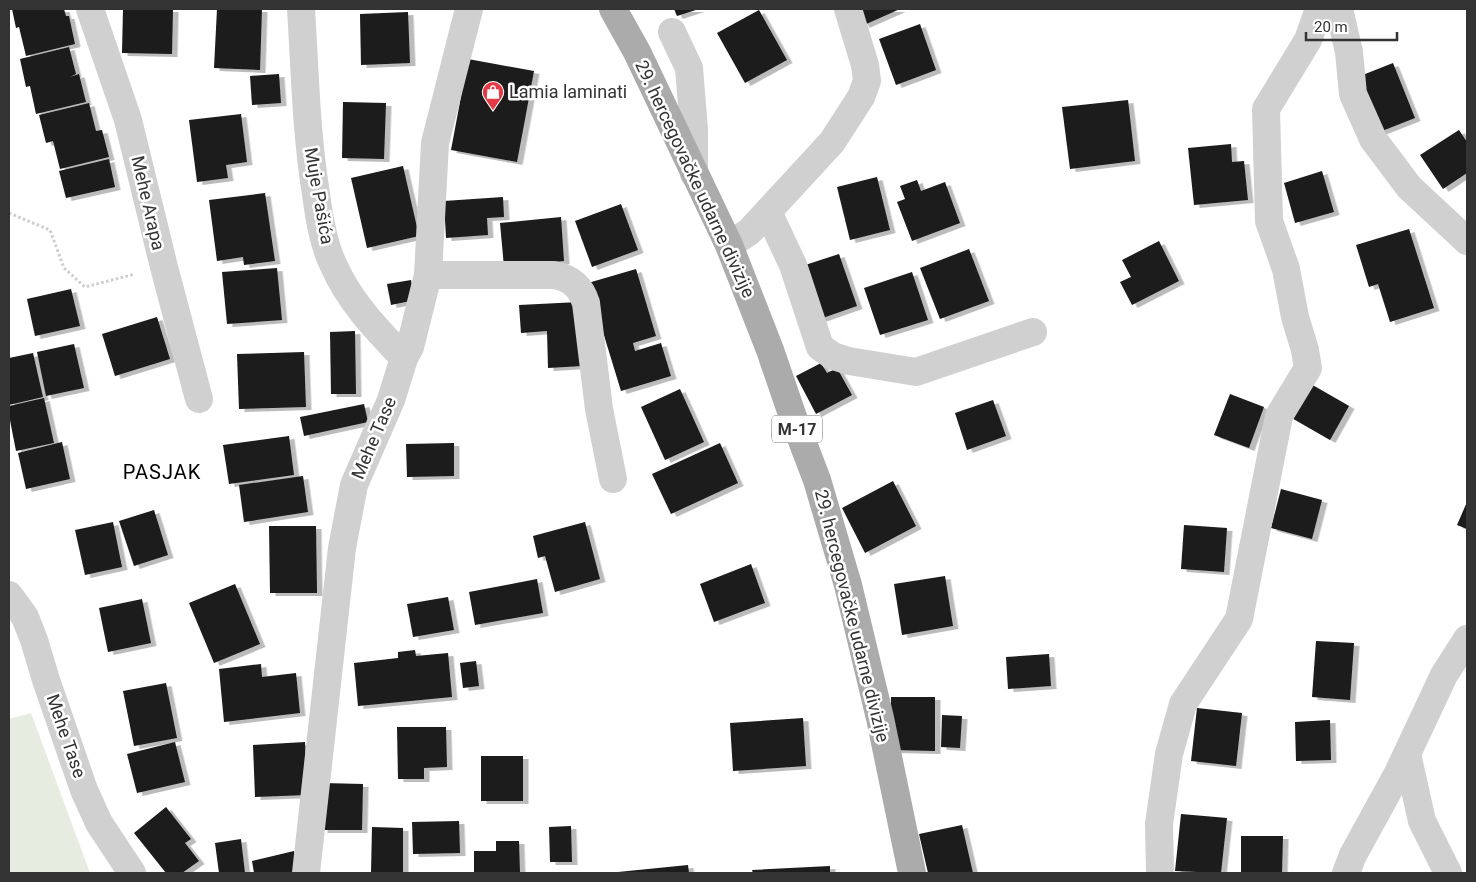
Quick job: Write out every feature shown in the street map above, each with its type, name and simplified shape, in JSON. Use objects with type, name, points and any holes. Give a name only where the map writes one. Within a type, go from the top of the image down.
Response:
[{"type":"main road","name":"29. hercegovačke udarne divizije","points":[[613,9],[637,52],[729,245],[770,350],[817,480],[848,585],[880,718],[912,873]]},
{"type":"street","name":"Mehe Arapa","points":[[90,9],[128,120],[199,399]]},
{"type":"street","name":"Muje Pašića","points":[[301,9],[311,167],[320,220],[328,251],[332,264],[368,321],[404,358]]},
{"type":"street","name":"Mehe Tase","points":[[306,873],[342,548],[352,494],[368,451],[391,400],[404,358],[410,347],[428,275],[435,143],[469,9]]},
{"type":"street","points":[[729,245],[749,232],[832,142],[861,97],[867,81],[865,65],[848,9]]},
{"type":"street","points":[[1160,873],[1159,824],[1169,754],[1183,704],[1239,619],[1278,416],[1308,368],[1305,350],[1295,317],[1286,269],[1268,221],[1266,109],[1308,40],[1319,9]]},
{"type":"street","points":[[1339,9],[1349,52],[1353,94],[1373,139],[1409,187],[1467,241]]},
{"type":"street","points":[[672,32],[689,68],[694,130],[694,174]]},
{"type":"street","points":[[768,212],[793,265],[820,347],[833,356],[849,361],[916,372],[1033,332]]},
{"type":"street","points":[[428,275],[554,275],[564,277],[579,287],[586,303],[599,409],[613,479]]},
{"type":"street","name":"Mehe Tase","points":[[9,595],[25,617],[34,640],[84,790],[99,823],[132,873]]},
{"type":"street","points":[[1346,873],[1353,855],[1406,754],[1444,674],[1467,639]]},
{"type":"street","points":[[1406,754],[1422,821],[1448,873]]},
{"type":"path","points":[[9,213],[50,230],[64,268],[85,287],[164,267]]},
{"type":"shaded area","points":[[31,713],[90,873],[9,873],[9,719]]},
{"type":"building","points":[[12,9],[64,9],[66,16],[69,16],[75,44],[26,56],[19,27],[16,28]]},
{"type":"building","points":[[123,9],[173,9],[172,54],[122,53]]},
{"type":"building","points":[[217,9],[262,9],[260,70],[214,68]]},
{"type":"building","points":[[674,9],[699,9],[677,16]]},
{"type":"building","points":[[856,9],[900,9],[864,25]]},
{"type":"building","points":[[759,10],[787,60],[745,83],[717,33]]},
{"type":"building","points":[[408,12],[410,63],[361,65],[360,14]]},
{"type":"building","points":[[920,24],[936,70],[896,85],[879,39]]},
{"type":"building","points":[[69,47],[76,74],[70,77],[79,74],[86,102],[36,114],[30,86],[26,87],[20,59]]},
{"type":"building","name":"Lamia laminati","points":[[468,59],[534,71],[517,162],[451,150]]},
{"type":"building","points":[[1393,63],[1415,118],[1377,133],[1355,78]]},
{"type":"building","points":[[279,74],[281,103],[252,105],[250,76]]},
{"type":"building","points":[[1128,100],[1135,161],[1070,169],[1062,107]]},
{"type":"building","points":[[343,102],[386,103],[384,159],[342,158]]},
{"type":"building","points":[[89,103],[96,131],[102,130],[109,157],[60,169],[53,141],[46,143],[39,115]]},
{"type":"building","points":[[241,114],[247,162],[226,165],[228,178],[197,182],[189,120]]},
{"type":"building","points":[[1459,130],[1467,142],[1467,173],[1443,189],[1420,155]]},
{"type":"building","points":[[1231,144],[1232,162],[1244,161],[1248,200],[1194,205],[1188,148]]},
{"type":"building","points":[[109,159],[115,187],[66,198],[59,171]]},
{"type":"building","points":[[403,166],[419,236],[367,248],[351,178]]},
{"type":"building","points":[[1322,171],[1334,212],[1295,223],[1284,183]]},
{"type":"building","points":[[877,177],[890,230],[850,240],[837,187]]},
{"type":"building","points":[[917,180],[921,191],[945,182],[960,223],[912,241],[897,202],[905,199],[900,186]]},
{"type":"building","points":[[265,193],[275,261],[244,265],[243,257],[217,261],[209,200]]},
{"type":"building","points":[[503,197],[504,217],[487,218],[488,235],[446,238],[444,201]]},
{"type":"building","points":[[621,204],[638,250],[592,267],[575,221]]},
{"type":"building","points":[[561,217],[564,261],[504,267],[500,223]]},
{"type":"building","points":[[1409,229],[1434,308],[1390,322],[1378,284],[1369,287],[1356,245]]},
{"type":"building","points":[[1159,241],[1179,281],[1132,305],[1120,282],[1131,277],[1122,260]]},
{"type":"building","points":[[969,249],[989,301],[940,319],[920,268]]},
{"type":"building","points":[[839,254],[857,306],[817,320],[799,267]]},
{"type":"building","points":[[277,268],[282,320],[227,324],[222,272]]},
{"type":"building","points":[[636,269],[656,336],[633,343],[635,351],[661,343],[671,376],[621,391],[588,283]]},
{"type":"building","points":[[912,272],[928,320],[880,335],[864,288]]},
{"type":"building","points":[[411,280],[415,300],[391,305],[387,284]]},
{"type":"building","points":[[71,289],[80,326],[35,336],[27,299]]},
{"type":"building","points":[[579,302],[582,366],[548,368],[547,331],[521,333],[519,305]]},
{"type":"building","points":[[157,317],[170,359],[115,376],[102,334]]},
{"type":"building","points":[[355,331],[356,394],[331,394],[330,332]]},
{"type":"building","points":[[74,344],[84,388],[46,396],[37,352]]},
{"type":"building","points":[[304,352],[306,407],[239,409],[237,354]]},
{"type":"building","points":[[33,353],[43,397],[9,405],[9,358]]},
{"type":"building","points":[[821,363],[827,373],[837,368],[852,395],[816,414],[796,376]]},
{"type":"building","points":[[1309,383],[1349,406],[1330,440],[1290,417]]},
{"type":"building","points":[[680,389],[704,442],[665,460],[641,407]]},
{"type":"building","points":[[1230,394],[1264,407],[1249,448],[1214,435]]},
{"type":"building","points":[[44,398],[54,443],[16,451],[9,406]]},
{"type":"building","points":[[993,400],[1006,436],[967,450],[955,413]]},
{"type":"building","points":[[364,404],[368,422],[304,436],[300,417]]},
{"type":"building","points":[[289,436],[294,475],[229,484],[223,445]]},
{"type":"building","points":[[62,442],[70,479],[26,489],[18,453]]},
{"type":"building","points":[[454,443],[454,476],[407,477],[406,444]]},
{"type":"building","points":[[720,443],[738,483],[671,514],[652,474]]},
{"type":"building","points":[[303,476],[308,512],[244,522],[239,485]]},
{"type":"building","points":[[893,481],[916,526],[865,553],[842,508]]},
{"type":"building","points":[[1281,489],[1322,500],[1312,539],[1271,528]]},
{"type":"building","points":[[1467,502],[1467,529],[1457,525]]},
{"type":"building","points":[[154,510],[168,555],[134,566],[119,521]]},
{"type":"building","points":[[113,522],[122,567],[85,575],[75,530]]},
{"type":"building","points":[[585,522],[600,579],[555,592],[545,556],[538,558],[533,536]]},
{"type":"building","points":[[1184,525],[1227,528],[1224,572],[1181,569]]},
{"type":"building","points":[[269,526],[316,526],[317,593],[270,593]]},
{"type":"building","points":[[751,564],[765,603],[714,622],[700,584]]},
{"type":"building","points":[[945,576],[953,626],[902,635],[894,584]]},
{"type":"building","points":[[537,579],[543,613],[475,625],[469,592]]},
{"type":"building","points":[[235,584],[260,644],[214,663],[189,603]]},
{"type":"building","points":[[448,597],[454,630],[413,637],[407,604]]},
{"type":"building","points":[[142,599],[151,643],[108,652],[99,608]]},
{"type":"building","points":[[1316,641],[1354,643],[1350,700],[1312,697]]},
{"type":"building","points":[[415,650],[416,656],[448,653],[452,697],[358,706],[354,663],[398,658],[398,652]]},
{"type":"building","points":[[1049,654],[1051,686],[1008,689],[1006,657]]},
{"type":"building","points":[[476,661],[479,686],[463,688],[460,663]]},
{"type":"building","points":[[261,664],[262,677],[296,673],[300,713],[224,722],[219,669]]},
{"type":"building","points":[[166,683],[177,738],[134,746],[123,691]]},
{"type":"building","points":[[891,697],[935,697],[935,751],[891,750]]},
{"type":"building","points":[[1197,708],[1242,713],[1236,766],[1191,761]]},
{"type":"building","points":[[942,715],[962,716],[960,748],[941,747]]},
{"type":"building","points":[[803,718],[806,766],[733,771],[730,723]]},
{"type":"building","points":[[1330,720],[1331,760],[1296,761],[1295,722]]},
{"type":"building","points":[[397,727],[446,727],[447,767],[424,768],[424,779],[398,779]]},
{"type":"building","points":[[175,742],[185,782],[137,793],[127,754]]},
{"type":"building","points":[[305,742],[307,795],[255,797],[253,745]]},
{"type":"building","points":[[481,756],[523,756],[523,801],[481,801]]},
{"type":"building","points":[[323,783],[363,784],[362,830],[322,830]]},
{"type":"building","points":[[166,807],[191,839],[185,843],[199,861],[182,873],[166,873],[134,833]]},
{"type":"building","points":[[1181,814],[1227,818],[1221,873],[1175,871]]},
{"type":"building","points":[[459,821],[460,853],[413,854],[412,822]]},
{"type":"building","points":[[962,825],[973,873],[928,873],[919,834]]},
{"type":"building","points":[[571,826],[572,862],[550,862],[549,827]]},
{"type":"building","points":[[372,827],[403,828],[403,873],[371,873]]},
{"type":"building","points":[[1241,836],[1283,836],[1282,873],[1241,873]]},
{"type":"building","points":[[241,839],[245,873],[219,873],[215,843]]},
{"type":"building","points":[[496,841],[519,841],[520,873],[474,873],[474,851],[496,851]]},
{"type":"building","points":[[294,851],[299,871],[289,873],[254,873],[252,861]]},
{"type":"building","points":[[688,865],[689,873],[618,873],[618,872]]},
{"type":"building","points":[[830,866],[830,873],[753,873],[752,870]]},
{"type":"place","name":"Lamia laminati","points":[[493,111]]},
{"type":"district","name":"PASJAK","points":[[162,472]]}]
